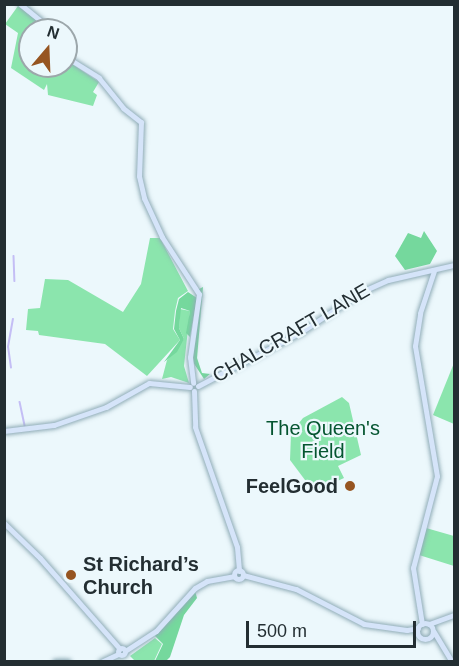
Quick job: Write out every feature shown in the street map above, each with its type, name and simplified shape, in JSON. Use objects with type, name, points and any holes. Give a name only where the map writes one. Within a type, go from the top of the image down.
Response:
[{"type":"street","points":[[20,4],[37,18]]},
{"type":"street","points":[[78,65],[104,83],[123,108],[141,122],[139,176],[144,198],[162,237],[199,294],[190,357],[194,387],[195,427],[237,547],[241,573]]},
{"type":"street","name":"CHALCRAFT LANE","points":[[194,387],[301,332],[361,292],[388,280],[454,265]]},
{"type":"street","points":[[419,637],[414,566],[437,476],[415,346],[418,319],[434,271]]},
{"type":"street","points":[[4,431],[54,425],[106,407],[149,383],[194,387]]},
{"type":"street","points":[[4,523],[40,558],[128,662]]},
{"type":"street","points":[[100,662],[122,653],[156,631],[194,589],[207,581],[241,573],[296,589],[364,624],[407,630],[419,637],[439,642]]},
{"type":"street","points":[[429,639],[432,629],[440,621],[454,615]]},
{"type":"street","points":[[407,630],[420,626],[432,629],[452,662]]},
{"type":"street","points":[[55,662],[68,662]]},
{"type":"green space","points":[[18,6],[34,18],[18,18],[18,33],[5,24]]},
{"type":"green space","points":[[18,33],[18,73],[11,68]]},
{"type":"green space","points":[[78,68],[99,82],[93,92],[97,95],[93,106],[48,95],[47,84],[44,90],[26,78],[78,78]]},
{"type":"green space","points":[[424,231],[437,251],[430,264],[405,270],[395,256],[408,233],[421,238]]},
{"type":"green space","points":[[150,238],[160,238],[188,291],[178,298],[175,311],[173,329],[180,340],[147,376],[105,344],[39,335],[38,331],[26,330],[28,309],[40,308],[45,279],[68,280],[123,312],[141,284]]},
{"type":"green space","points":[[203,287],[197,358],[202,373],[210,374],[204,379],[191,359],[199,289]]},
{"type":"green space","points":[[188,292],[197,298],[190,337],[186,333],[190,311],[181,308],[179,328],[184,339],[177,352],[164,362],[180,340],[174,329],[176,311],[179,299]]},
{"type":"green space","points":[[180,309],[190,311],[184,366],[189,383],[171,377],[162,379],[167,360],[184,339],[179,328]]},
{"type":"green space","points":[[454,363],[454,424],[433,415]]},
{"type":"green space","name":"The Queen's Field","points":[[342,397],[349,403],[361,455],[338,466],[344,478],[314,492],[290,460],[291,433],[303,418]]},
{"type":"green space","points":[[426,528],[454,536],[454,566],[419,555]]},
{"type":"green space","points":[[195,591],[197,598],[184,615],[170,657],[166,661],[155,661],[163,644],[155,636]]},
{"type":"green space","points":[[155,638],[162,644],[154,661],[135,661],[130,656]]},
{"type":"waterway","points":[[14,256],[15,281]]},
{"type":"waterway","points":[[11,368],[8,347],[13,319]]},
{"type":"waterway","points":[[20,402],[25,425]]},
{"type":"place","name":"FeelGood","points":[[350,486]]},
{"type":"place","name":"St Richard’s Church","points":[[71,575]]}]
